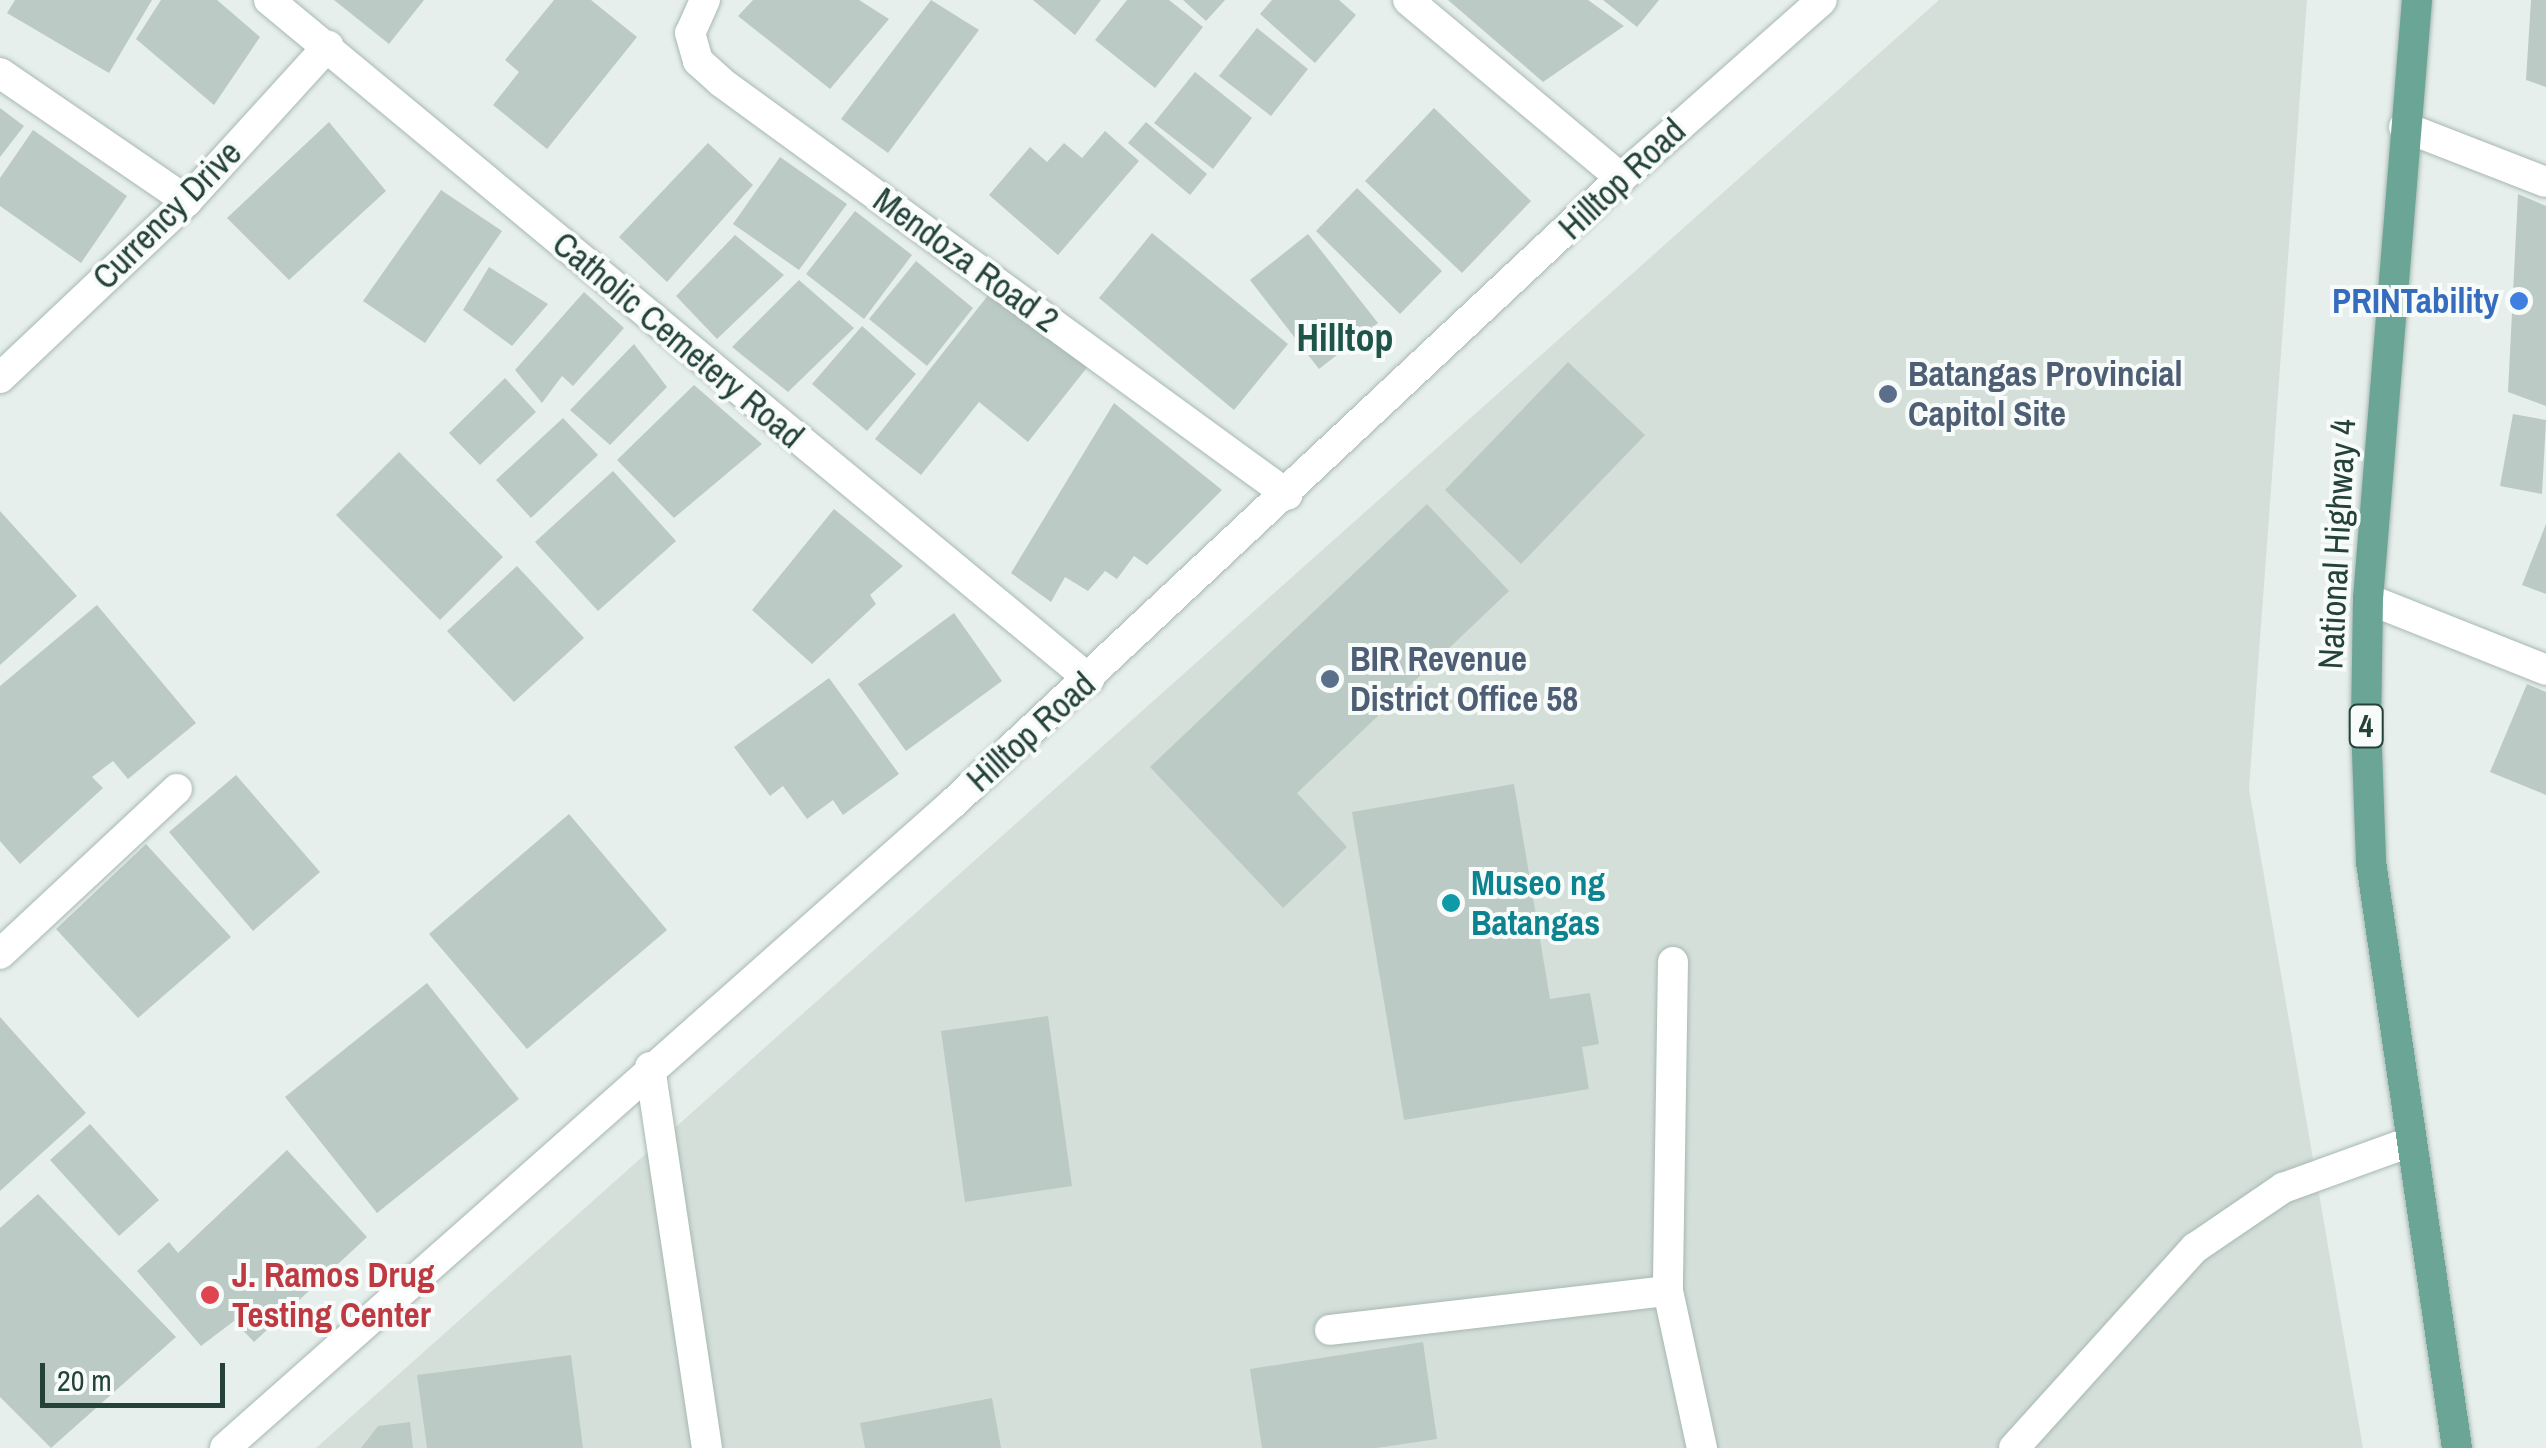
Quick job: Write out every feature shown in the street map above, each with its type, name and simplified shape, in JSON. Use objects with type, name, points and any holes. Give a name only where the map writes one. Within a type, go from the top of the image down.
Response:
[{"type":"main road","name":"National Highway 4","points":[[2417,0],[2368,600],[2371,862],[2457,1448]]},
{"type":"street","name":"Catholic Cemetery Road","points":[[269,0],[1089,679]]},
{"type":"street","name":"Mendoza Road 2","points":[[705,0],[690,33],[698,61],[720,82],[1288,495]]},
{"type":"street","points":[[1408,0],[1621,178]]},
{"type":"street","name":"Hilltop Road","points":[[225,1448],[1089,679],[1621,178],[1822,0]]},
{"type":"street","name":"Currency Drive","points":[[0,378],[186,201],[328,46]]},
{"type":"street","points":[[0,73],[186,201]]},
{"type":"street","points":[[2404,127],[2546,182]]},
{"type":"street","points":[[2368,600],[2546,670]]},
{"type":"street","points":[[0,954],[177,789]]},
{"type":"street","points":[[1673,962],[1668,1291],[1702,1448]]},
{"type":"street","points":[[650,1067],[706,1448]]},
{"type":"street","points":[[2014,1448],[2196,1248],[2283,1188],[2410,1142]]},
{"type":"street","points":[[1330,1330],[1668,1291]]},
{"type":"shaded area","name":"Batangas Provincial Capitol Site","points":[[1939,0],[2307,0],[2249,789],[2363,1448],[316,1448]]},
{"type":"building","points":[[15,0],[152,0],[109,73],[7,13]]},
{"type":"building","points":[[161,0],[217,0],[260,37],[214,105],[136,39]]},
{"type":"building","points":[[334,0],[424,0],[389,44]]},
{"type":"building","points":[[554,0],[591,0],[637,37],[547,149],[493,105],[519,72],[505,60]]},
{"type":"building","points":[[753,0],[859,0],[889,19],[830,89],[738,16]]},
{"type":"building","points":[[931,0],[979,30],[888,153],[841,119]]},
{"type":"building","points":[[1033,0],[1101,0],[1075,35]]},
{"type":"building","points":[[1127,0],[1169,0],[1203,27],[1155,88],[1095,40]]},
{"type":"building","points":[[1183,0],[1225,0],[1206,21]]},
{"type":"building","points":[[1272,0],[1339,0],[1356,15],[1315,63],[1260,14]]},
{"type":"building","points":[[1448,0],[1588,0],[1624,26],[1543,82]]},
{"type":"building","points":[[1603,0],[1659,0],[1637,27]]},
{"type":"building","points":[[2531,0],[2546,0],[2546,87],[2526,80]]},
{"type":"building","points":[[1257,28],[1308,69],[1271,116],[1219,76]]},
{"type":"building","points":[[1195,72],[1252,118],[1213,169],[1154,123]]},
{"type":"building","points":[[0,108],[24,126],[0,157]]},
{"type":"building","points":[[1434,108],[1531,201],[1462,273],[1365,181]]},
{"type":"building","points":[[329,122],[386,191],[289,280],[227,218]]},
{"type":"building","points":[[1146,122],[1207,174],[1190,195],[1128,143]]},
{"type":"building","points":[[33,130],[127,196],[81,263],[0,206],[0,178]]},
{"type":"building","points":[[1105,131],[1139,161],[1058,255],[989,195],[1030,147],[1047,162],[1064,143],[1082,158]]},
{"type":"building","points":[[708,143],[753,185],[667,282],[619,237]]},
{"type":"building","points":[[780,157],[847,204],[799,270],[733,224]]},
{"type":"building","points":[[1357,188],[1442,271],[1400,314],[1316,231]]},
{"type":"building","points":[[441,190],[502,231],[425,343],[363,301]]},
{"type":"building","points":[[2518,194],[2546,206],[2546,406],[2508,392]]},
{"type":"building","points":[[855,211],[912,255],[864,319],[806,274]]},
{"type":"building","points":[[1152,233],[1288,344],[1234,410],[1099,298]]},
{"type":"building","points":[[1308,234],[1378,323],[1319,369],[1250,280]]},
{"type":"building","points":[[735,235],[784,275],[717,339],[676,296]]},
{"type":"building","points":[[916,261],[973,308],[927,366],[869,319]]},
{"type":"building","points":[[489,267],[548,304],[512,346],[463,310]]},
{"type":"building","points":[[799,280],[854,328],[788,392],[732,347]]},
{"type":"building","points":[[993,289],[1089,365],[1028,442],[979,402],[921,475],[875,439]]},
{"type":"building","points":[[584,292],[624,328],[573,386],[562,376],[542,403],[515,370]]},
{"type":"building","points":[[862,326],[916,374],[867,431],[812,384]]},
{"type":"building","points":[[634,344],[667,387],[610,445],[570,410]]},
{"type":"building","points":[[1568,362],[1645,435],[1521,564],[1445,490]]},
{"type":"building","points":[[505,378],[536,412],[480,465],[449,433]]},
{"type":"building","points":[[694,385],[762,444],[674,518],[617,460]]},
{"type":"building","points":[[1114,403],[1222,490],[1147,565],[1134,556],[1117,579],[1105,571],[1088,591],[1065,577],[1051,602],[1011,573]]},
{"type":"building","points":[[2513,414],[2546,420],[2542,494],[2500,486]]},
{"type":"building","points":[[563,418],[598,455],[531,518],[496,480]]},
{"type":"building","points":[[399,452],[503,557],[440,620],[336,515]]},
{"type":"building","points":[[613,471],[676,541],[598,611],[535,542]]},
{"type":"building","name":"BIR Revenue District Office 58","points":[[1427,504],[1509,591],[1297,793],[1347,847],[1283,908],[1150,767]]},
{"type":"building","points":[[834,509],[903,566],[870,595],[876,604],[812,664],[752,610]]},
{"type":"building","points":[[0,511],[77,596],[0,665]]},
{"type":"building","points":[[2546,524],[2546,594],[2522,585]]},
{"type":"building","points":[[517,566],[584,638],[514,702],[447,631]]},
{"type":"building","points":[[97,605],[196,723],[128,779],[113,761],[92,777],[103,788],[20,864],[0,841],[0,686]]},
{"type":"building","points":[[954,613],[1002,681],[906,751],[858,684]]},
{"type":"building","points":[[829,678],[899,774],[843,815],[833,800],[807,819],[783,786],[770,796],[734,747]]},
{"type":"building","points":[[2527,684],[2546,692],[2546,795],[2490,772]]},
{"type":"building","points":[[236,775],[320,872],[253,931],[169,832]]},
{"type":"building","name":"Museo ng Batangas","points":[[1514,784],[1550,999],[1590,993],[1599,1044],[1582,1047],[1589,1089],[1404,1120],[1352,812]]},
{"type":"building","points":[[569,814],[667,930],[527,1049],[429,934]]},
{"type":"building","points":[[146,844],[231,937],[138,1018],[56,929]]},
{"type":"building","points":[[427,983],[519,1099],[377,1213],[285,1097]]},
{"type":"building","points":[[1048,1016],[1072,1186],[965,1202],[941,1031]]},
{"type":"building","points":[[0,1017],[86,1113],[0,1191]]},
{"type":"building","points":[[90,1124],[159,1200],[119,1236],[50,1160]]},
{"type":"building","points":[[287,1150],[367,1237],[254,1342],[234,1321],[201,1346],[137,1271],[169,1242],[178,1253]]},
{"type":"building","points":[[38,1194],[176,1337],[51,1448],[0,1397],[0,1228]]},
{"type":"building","points":[[1423,1342],[1437,1439],[1376,1448],[1262,1448],[1250,1369]]},
{"type":"building","points":[[571,1355],[583,1448],[427,1448],[417,1375]]},
{"type":"building","points":[[992,1398],[1001,1448],[865,1448],[860,1423]]},
{"type":"building","points":[[410,1422],[413,1448],[361,1448],[378,1426]]},
{"type":"place","name":"PRINTability","points":[[2519,301]]},
{"type":"place","name":"Batangas Provincial Capitol Site","points":[[1888,394]]},
{"type":"place","name":"BIR Revenue District Office 58","points":[[1330,679]]},
{"type":"place","name":"Museo ng Batangas","points":[[1451,903]]},
{"type":"place","name":"J. Ramos Drug Testing Center","points":[[210,1295]]},
{"type":"district","name":"Hilltop","points":[[1345,338]]}]
